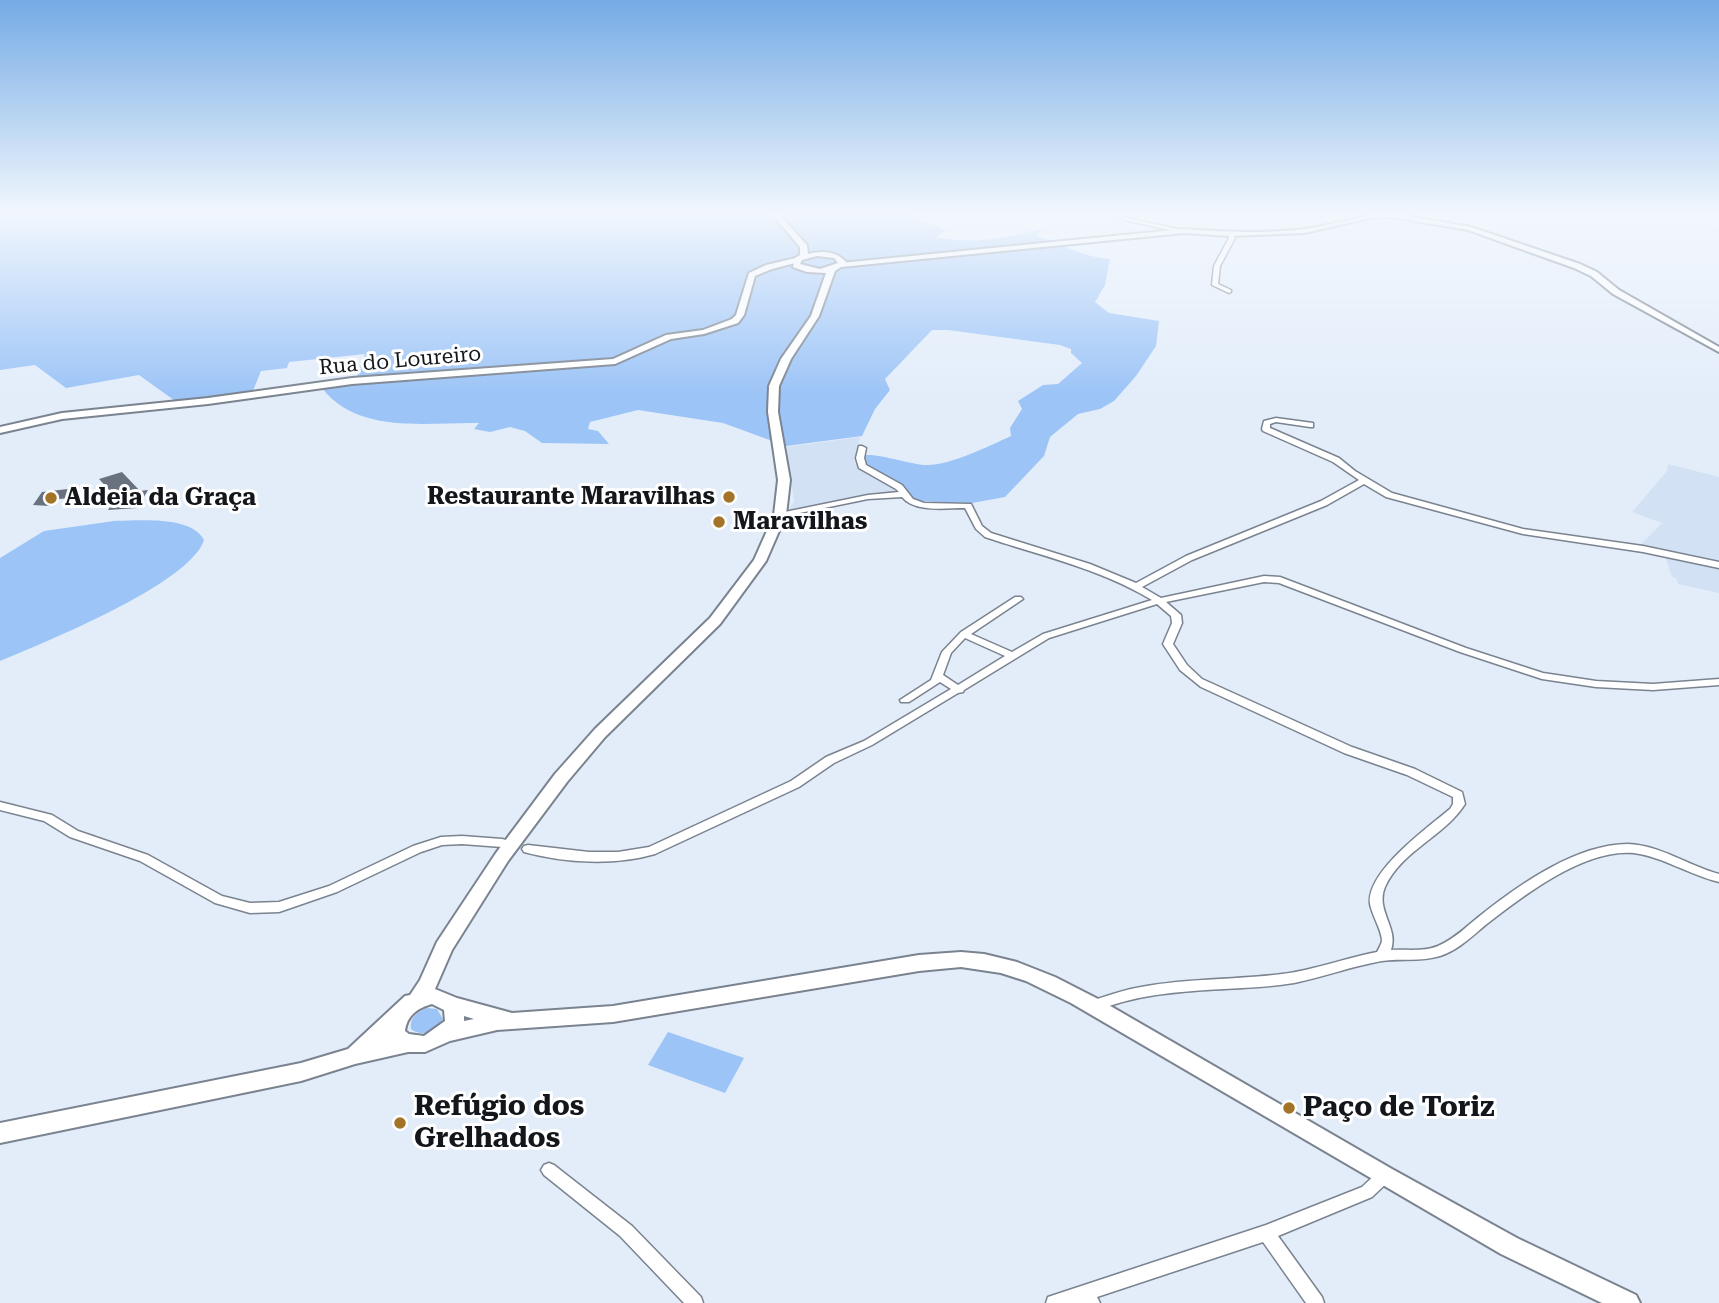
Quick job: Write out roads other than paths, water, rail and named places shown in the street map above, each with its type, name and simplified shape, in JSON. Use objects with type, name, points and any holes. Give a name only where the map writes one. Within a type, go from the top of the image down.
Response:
[{"type":"main road","points":[[814,273],[819,277],[824,289]]},
{"type":"main road","points":[[417,1000],[440,961],[444,947],[561,778],[600,733],[715,621],[742,589],[760,561],[780,515],[784,480],[773,412],[774,386],[786,359],[815,316],[830,273]]},
{"type":"main road","points":[[0,1133],[302,1072],[342,1059],[408,1044],[428,1044],[446,1034],[497,1022],[613,1014],[919,963],[966,960],[1012,967],[1045,980],[1509,1246],[1628,1303]]},
{"type":"main road","points":[[440,961],[454,1024],[446,1034]]},
{"type":"main road","points":[[342,1059],[366,1045],[408,1005],[432,996],[499,1017],[527,1020]]},
{"type":"main road","points":[[397,1018],[396,1033],[400,1040],[408,1044]]},
{"type":"street","name":"Rua do Loureiro","points":[[0,430],[62,416],[208,401],[352,381],[615,362],[669,337],[704,332],[736,321],[749,280],[758,273]]},
{"type":"street","points":[[1216,273],[1214,285],[1229,291]]},
{"type":"street","points":[[1591,273],[1616,292],[1719,350]]},
{"type":"street","points":[[1310,425],[1276,419],[1267,423],[1266,429],[1336,460],[1363,481],[1389,495],[1524,531],[1643,549],[1719,565]]},
{"type":"street","points":[[862,447],[862,466],[899,487],[910,501],[923,505],[968,506],[979,527],[988,535],[1083,565],[1135,587],[1158,601],[1176,615],[1177,623],[1168,644],[1173,655],[1190,676],[1245,705],[1348,750],[1411,772],[1458,795],[1459,804],[1454,812],[1386,873],[1377,887],[1376,902],[1388,942],[1382,956]]},
{"type":"street","points":[[1135,587],[1189,558],[1324,502],[1363,481]]},
{"type":"street","points":[[780,515],[868,497],[904,494]]},
{"type":"street","points":[[528,849],[589,859],[651,851],[777,793],[837,755],[868,743],[960,690],[1046,636],[1158,601],[1264,579],[1280,580],[1463,650],[1542,676],[1596,684],[1653,687],[1719,682]]},
{"type":"street","points":[[905,699],[935,682],[947,652],[964,634],[1018,599]]},
{"type":"street","points":[[964,634],[1012,656]]},
{"type":"street","points":[[938,676],[960,690]]},
{"type":"street","points":[[0,806],[48,818],[74,834],[144,859],[219,900],[250,908],[279,907],[333,889],[417,849],[441,841],[502,843]]},
{"type":"street","points":[[1093,1006],[1120,995],[1183,986],[1286,979],[1382,956],[1424,954],[1444,949],[1508,900],[1545,877],[1596,854],[1621,849],[1648,852],[1706,876],[1719,878]]},
{"type":"street","points":[[549,1170],[626,1231],[695,1303]]},
{"type":"street","points":[[1054,1303],[1088,1298],[1266,1233],[1367,1192],[1384,1176]]},
{"type":"street","points":[[1266,1233],[1316,1303]]},
{"type":"place","name":"Restaurante Maravilhas","points":[[729,497]]},
{"type":"place","name":"Aldeia da Graça","points":[[51,498]]},
{"type":"place","name":"Maravilhas","points":[[719,522]]},
{"type":"place","name":"Paço de Toriz","points":[[1289,1108]]},
{"type":"place","name":"Refúgio dos Grelhados","points":[[400,1123]]}]
